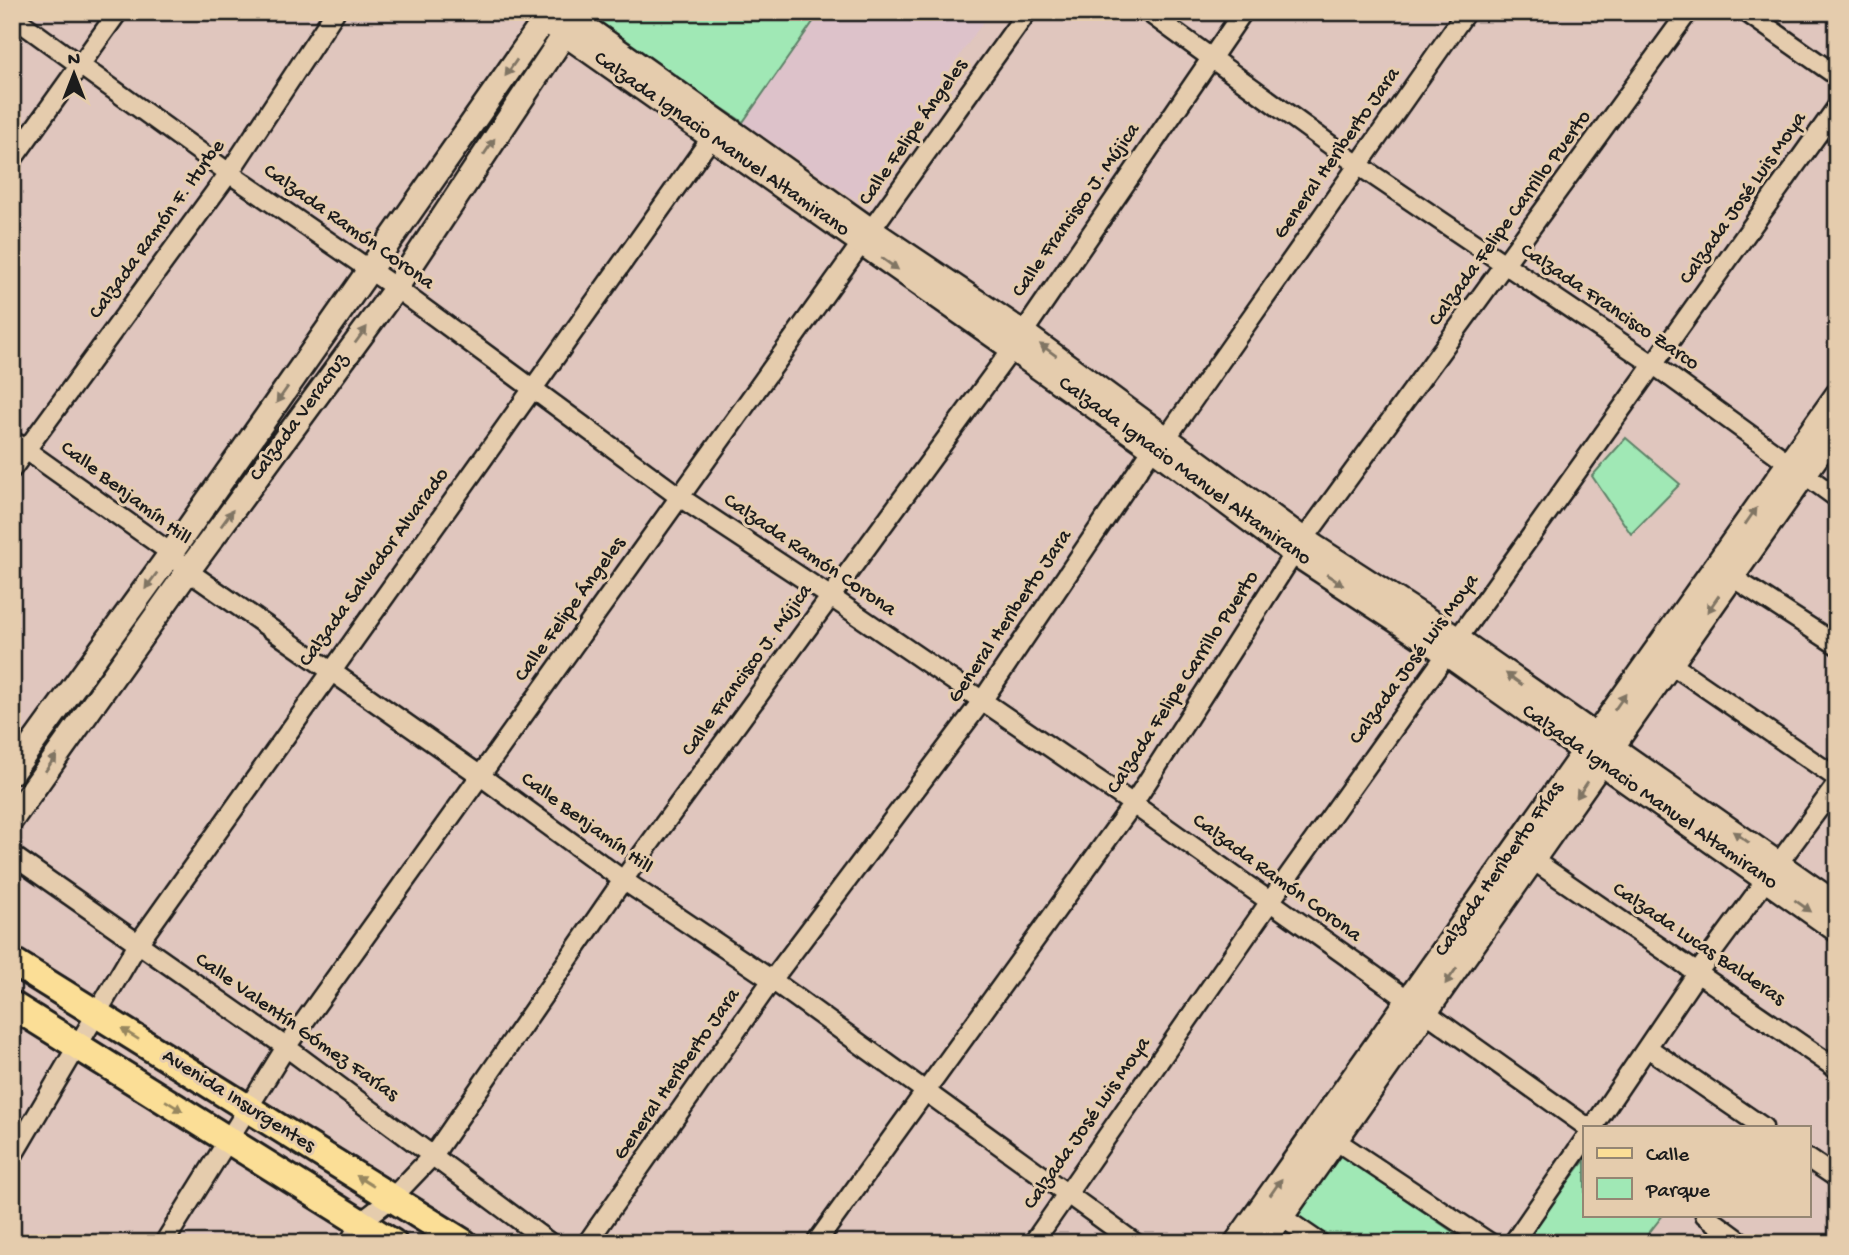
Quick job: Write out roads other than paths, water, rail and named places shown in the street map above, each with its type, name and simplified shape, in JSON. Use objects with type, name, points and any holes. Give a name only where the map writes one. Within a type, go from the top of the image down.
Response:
[{"type":"main road","name":"Avenida Insurgentes","points":[[12,961],[464,1243]]},
{"type":"main road","name":"Avenida Insurgentes","points":[[12,1005],[226,1139],[355,1233],[393,1243]]},
{"type":"street","points":[[12,160],[82,66],[118,12]]},
{"type":"street","name":"Calzada Ramón F. Iturbe","points":[[12,469],[19,444],[229,173],[335,12]]},
{"type":"street","name":"Calle Felipe Ángeles","points":[[164,1243],[226,1139],[286,1047],[478,774],[681,498],[1027,12]]},
{"type":"street","name":"Calzada Francisco Zarco","points":[[1148,12],[1358,165],[1654,365],[1837,498]]},
{"type":"street","name":"Calle Francisco J. Mújica","points":[[355,1233],[393,1198],[434,1154],[622,880],[1017,340],[1243,12]]},
{"type":"street","name":"General Heriberto Jara","points":[[587,1243],[772,980],[982,701],[1160,443],[1466,12]]},
{"type":"street","name":"Calzada Felipe Carrillo Puerto","points":[[816,1243],[1133,804],[1299,547],[1688,12]]},
{"type":"street","points":[[1746,12],[1837,76]]},
{"type":"street","name":"Calzada Ramón Corona","points":[[12,16],[229,173],[396,288],[681,498],[831,597],[1133,804],[1416,1008],[1586,1126]]},
{"type":"street","name":"Calzada Ignacio Manuel Altamirano","points":[[559,18],[716,132],[1017,340],[1299,547],[1453,647],[1771,871],[1837,930]]},
{"type":"street","name":"Calzada Veracruz","points":[[12,772],[171,553],[368,271],[559,18]]},
{"type":"street","name":"Calzada Veracruz","points":[[12,819],[188,571],[396,288],[559,18]]},
{"type":"street","name":"Calzada José Luis Moya","points":[[1033,1243],[1269,903],[1837,107]]},
{"type":"street","name":"Calzada Salvador Alvarado","points":[[12,1157],[137,945],[330,670],[716,132]]},
{"type":"street","name":"Calzada Heriberto Frías","points":[[1236,1243],[1533,860],[1597,751],[1671,664],[1732,577],[1837,395]]},
{"type":"street","name":"Calzada Heriberto Frías","points":[[1263,1243],[1335,1140],[1416,1008],[1597,751],[1797,468],[1837,428]]},
{"type":"street","name":"Calle Benjamín Hill","points":[[19,444],[171,553],[188,571],[478,774],[622,880],[772,980],[1135,1243]]},
{"type":"street","points":[[1732,577],[1837,645]]},
{"type":"street","points":[[1671,664],[1837,778]]},
{"type":"street","points":[[1594,1126],[1698,972],[1837,784]]},
{"type":"street","name":"Calle Valentín Gómez Farías","points":[[12,855],[286,1047],[434,1154],[550,1243]]},
{"type":"street","name":"Calzada Lucas Balderas","points":[[1533,860],[1837,1069]]},
{"type":"street","name":"Calzada Ignacio Manuel Altamirano","points":[[1771,871],[1837,905]]},
{"type":"street","points":[[1648,1048],[1762,1126]]},
{"type":"street","points":[[1335,1140],[1490,1243]]},
{"type":"street","points":[[1513,1243],[1583,1142]]},
{"type":"street","points":[[1811,1160],[1837,1178]]},
{"type":"street","points":[[1706,1216],[1741,1242]]},
{"type":"street","points":[[1282,1217],[1320,1243]]}]
